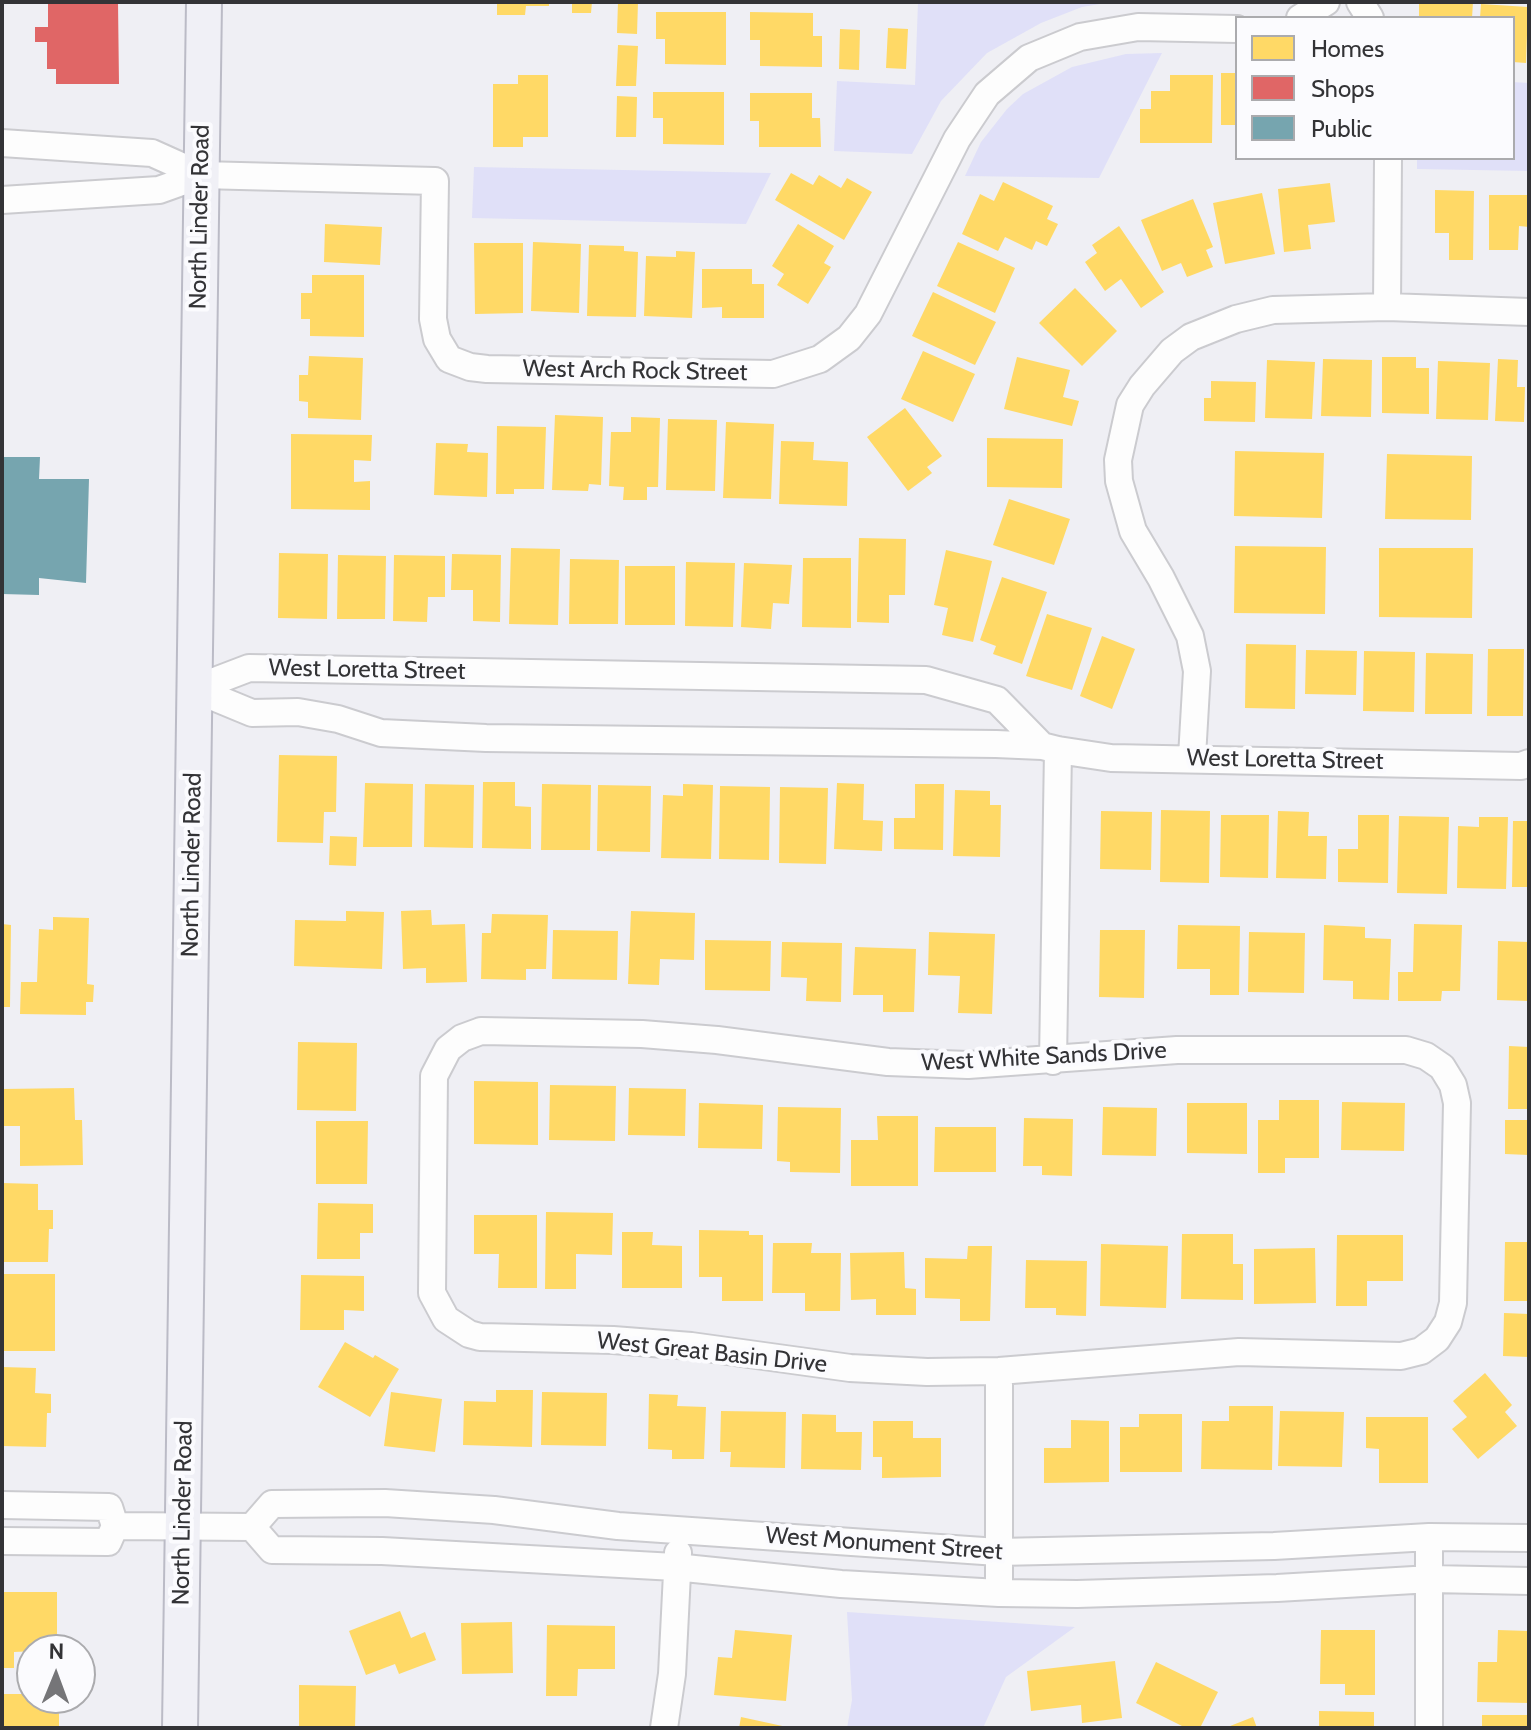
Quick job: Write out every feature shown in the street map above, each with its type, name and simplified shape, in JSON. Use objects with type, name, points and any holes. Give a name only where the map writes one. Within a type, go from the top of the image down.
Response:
[{"type":"main road","name":"North Linder Road","points":[[180,1728],[204,2]]},
{"type":"street","points":[[1303,16],[1326,2]]},
{"type":"street","name":"West Arch Rock Street","points":[[201,175],[435,181],[433,319],[437,339],[449,359],[470,367],[773,374],[820,359],[849,338],[868,314],[957,139],[987,94],[1029,58],[1080,37],[1138,27],[1235,29]]},
{"type":"street","points":[[2,143],[152,153],[201,175]]},
{"type":"street","points":[[1387,307],[1388,160]]},
{"type":"street","points":[[2,200],[159,190],[201,175]]},
{"type":"street","points":[[1192,757],[1197,671],[1190,636],[1133,531],[1119,481],[1118,460],[1130,405],[1157,367],[1191,337],[1236,319],[1273,310],[1387,307],[1529,312]]},
{"type":"street","name":"West Loretta Street","points":[[194,689],[249,668],[926,680],[997,700],[1050,748]]},
{"type":"street","name":"West Loretta Street","points":[[194,689],[252,713],[298,712],[338,719],[381,733],[486,738],[1050,748],[1111,758],[1192,757],[1521,766],[1529,763]]},
{"type":"street","points":[[1050,748],[1053,1061]]},
{"type":"street","name":"West White Sands Drive","points":[[436,1305],[431,1281],[434,1076],[437,1066],[454,1044],[481,1031],[642,1034],[717,1040],[888,1062],[968,1065],[1177,1050],[1406,1050],[1426,1056],[1442,1067],[1453,1085],[1457,1103],[1453,1303],[1448,1322],[1437,1339]]},
{"type":"street","name":"West Great Basin Drive","points":[[436,1305],[456,1328],[480,1337],[613,1340],[691,1346],[850,1368],[927,1372],[999,1371],[1239,1352],[1401,1356],[1421,1351],[1437,1339]]},
{"type":"street","points":[[999,1371],[999,1593]]},
{"type":"street","name":"West Monument Street","points":[[1529,1538],[1429,1537],[1274,1546],[998,1552],[618,1526],[494,1510],[385,1503],[272,1504],[252,1527],[272,1550],[382,1551],[675,1567],[841,1584],[999,1593],[1108,1593],[1431,1579],[1529,1581]]},
{"type":"street","points":[[2,1505],[109,1507],[115,1526],[108,1542],[2,1541]]},
{"type":"street","points":[[115,1526],[252,1527]]},
{"type":"street","points":[[664,1728],[672,1674],[675,1567],[682,1531]]},
{"type":"street","points":[[1429,1537],[1429,1728]]},
{"type":"shaded area","points":[[918,2],[1112,2],[1082,7],[1041,23],[987,53],[941,101],[912,154],[834,151],[837,81],[915,85]]},
{"type":"shaded area","points":[[1162,53],[1099,178],[965,176],[981,142],[1023,94],[1072,67],[1126,54]]},
{"type":"shaded area","points":[[1515,82],[1529,83],[1529,171],[1417,169],[1417,160],[1515,160]]},
{"type":"shaded area","points":[[474,167],[771,173],[746,224],[472,218]]},
{"type":"shaded area","points":[[847,1612],[1075,1627],[1006,1677],[983,1728],[847,1728],[852,1700]]},
{"type":"building: Homes","points":[[497,2],[549,2],[549,6],[526,6],[525,15],[497,15]]},
{"type":"building: Homes","points":[[572,2],[592,2],[591,13],[572,13]]},
{"type":"building: Homes","points":[[618,2],[638,2],[637,34],[617,33]]},
{"type":"building: Homes","points":[[1419,2],[1473,2],[1472,16],[1419,16]]},
{"type":"building: Homes","points":[[1481,4],[1528,7],[1526,63],[1515,62],[1515,16],[1480,16]]},
{"type":"building: Homes","points":[[656,12],[726,12],[726,65],[665,64],[665,39],[656,39]]},
{"type":"building: Homes","points":[[750,12],[813,13],[813,36],[822,36],[822,67],[760,66],[760,40],[750,40]]},
{"type":"building: Homes","points":[[888,28],[908,29],[906,69],[886,68]]},
{"type":"building: Homes","points":[[840,29],[860,30],[859,70],[839,69]]},
{"type":"building: Homes","points":[[618,45],[638,46],[636,86],[616,86]]},
{"type":"building: Homes","points":[[1221,73],[1235,73],[1235,125],[1221,125]]},
{"type":"building: Homes","points":[[518,75],[548,75],[548,137],[523,137],[523,147],[493,147],[493,84],[518,84]]},
{"type":"building: Homes","points":[[1170,75],[1213,75],[1212,143],[1140,143],[1140,109],[1151,109],[1151,91],[1170,91]]},
{"type":"building: Homes","points":[[653,92],[724,92],[724,145],[663,144],[663,118],[653,118]]},
{"type":"building: Homes","points":[[750,93],[812,93],[812,118],[820,118],[821,147],[759,147],[759,121],[750,121]]},
{"type":"building: Homes","points":[[617,96],[637,97],[636,137],[616,137]]},
{"type":"building: Homes","points":[[791,173],[813,185],[819,175],[841,188],[847,178],[872,192],[844,240],[775,200]]},
{"type":"building: Homes","points":[[1003,182],[1053,206],[1047,219],[1058,224],[1047,246],[1036,241],[1032,250],[1005,237],[998,251],[962,234],[980,194],[994,201]]},
{"type":"building: Homes","points":[[1330,183],[1335,222],[1308,225],[1311,249],[1284,252],[1278,189]]},
{"type":"building: Homes","points":[[1435,190],[1474,191],[1473,260],[1449,260],[1449,233],[1435,233]]},
{"type":"building: Homes","points":[[1262,193],[1275,254],[1225,264],[1213,203]]},
{"type":"building: Homes","points":[[1489,195],[1529,195],[1529,227],[1519,226],[1518,250],[1489,250]]},
{"type":"building: Homes","points":[[1193,199],[1213,247],[1206,250],[1213,267],[1187,277],[1181,263],[1162,271],[1141,220]]},
{"type":"building: Homes","points":[[325,224],[382,227],[380,265],[324,262]]},
{"type":"building: Homes","points":[[798,224],[834,246],[824,263],[831,267],[808,304],[777,285],[784,274],[772,266]]},
{"type":"building: Homes","points":[[1119,226],[1164,292],[1141,308],[1121,279],[1105,291],[1085,262],[1097,253],[1092,245]]},
{"type":"building: Homes","points":[[533,242],[581,244],[579,313],[531,311]]},
{"type":"building: Homes","points":[[958,242],[1015,268],[995,313],[937,286]]},
{"type":"building: Homes","points":[[474,243],[523,243],[523,313],[475,314]]},
{"type":"building: Homes","points":[[589,245],[624,246],[624,251],[638,252],[636,317],[587,316]]},
{"type":"building: Homes","points":[[676,251],[695,252],[692,318],[644,316],[646,256],[676,257]]},
{"type":"building: Homes","points":[[702,269],[752,269],[752,284],[764,284],[764,318],[722,318],[722,307],[702,308]]},
{"type":"building: Homes","points":[[312,275],[364,275],[364,337],[310,336],[310,319],[301,319],[301,293],[312,293]]},
{"type":"building: Homes","points":[[1075,288],[1117,331],[1082,366],[1039,323]]},
{"type":"building: Homes","points":[[933,292],[996,322],[975,365],[912,336]]},
{"type":"building: Homes","points":[[923,351],[975,374],[953,422],[901,399]]},
{"type":"building: Homes","points":[[309,356],[363,358],[361,420],[308,418],[308,402],[299,401],[299,375],[308,375]]},
{"type":"building: Homes","points":[[1017,357],[1070,370],[1063,397],[1079,401],[1072,426],[1004,409]]},
{"type":"building: Homes","points":[[1382,357],[1416,357],[1416,368],[1429,368],[1429,414],[1382,413]]},
{"type":"building: Homes","points":[[1323,359],[1372,360],[1371,417],[1321,416]]},
{"type":"building: Homes","points":[[1498,359],[1518,360],[1517,387],[1525,387],[1524,422],[1495,421]]},
{"type":"building: Homes","points":[[1267,360],[1315,362],[1312,419],[1265,418]]},
{"type":"building: Homes","points":[[1438,361],[1490,363],[1488,420],[1436,419]]},
{"type":"building: Homes","points":[[1211,381],[1256,382],[1255,422],[1204,421],[1204,398],[1211,398]]},
{"type":"building: Homes","points":[[905,408],[942,456],[927,467],[932,473],[908,491],[867,437]]},
{"type":"building: Homes","points":[[555,415],[603,417],[601,485],[589,484],[588,491],[552,490]]},
{"type":"building: Homes","points":[[631,417],[660,418],[658,487],[647,487],[647,500],[623,500],[624,487],[609,486],[611,432],[631,432]]},
{"type":"building: Homes","points":[[668,419],[717,420],[715,491],[666,490]]},
{"type":"building: Homes","points":[[726,422],[774,424],[771,499],[723,498]]},
{"type":"building: Homes","points":[[497,426],[546,427],[544,489],[514,489],[514,494],[496,494]]},
{"type":"building: Homes","points":[[291,434],[372,435],[371,461],[354,460],[354,482],[370,481],[370,510],[291,509]]},
{"type":"building: Homes","points":[[987,438],[1063,439],[1062,488],[987,487]]},
{"type":"building: Homes","points":[[781,441],[814,442],[813,460],[848,462],[847,506],[779,504]]},
{"type":"building: Homes","points":[[436,443],[468,444],[467,452],[488,453],[487,497],[434,495]]},
{"type":"building: Homes","points":[[1235,451],[1324,453],[1322,518],[1234,516]]},
{"type":"building: Homes","points":[[1387,454],[1472,456],[1471,520],[1385,519]]},
{"type":"building: Homes","points":[[1009,499],[1070,519],[1054,565],[993,545]]},
{"type":"building: Homes","points":[[859,538],[906,539],[905,595],[889,595],[889,623],[857,622]]},
{"type":"building: Homes","points":[[1235,546],[1326,547],[1325,614],[1234,613]]},
{"type":"building: Homes","points":[[511,548],[560,549],[558,625],[509,624]]},
{"type":"building: Homes","points":[[1379,548],[1473,548],[1472,618],[1379,617]]},
{"type":"building: Homes","points":[[946,550],[992,561],[973,642],[942,635],[948,608],[934,605]]},
{"type":"building: Homes","points":[[279,553],[328,554],[327,619],[278,618]]},
{"type":"building: Homes","points":[[452,554],[501,555],[500,622],[473,621],[473,590],[451,590]]},
{"type":"building: Homes","points":[[338,555],[386,556],[385,619],[337,619]]},
{"type":"building: Homes","points":[[394,555],[445,556],[445,597],[428,597],[427,622],[393,621]]},
{"type":"building: Homes","points":[[803,558],[851,558],[851,628],[802,627]]},
{"type":"building: Homes","points":[[570,559],[619,560],[618,624],[569,624]]},
{"type":"building: Homes","points":[[686,562],[735,563],[733,627],[685,626]]},
{"type":"building: Homes","points":[[744,563],[792,565],[789,604],[773,603],[771,629],[741,627]]},
{"type":"building: Homes","points":[[625,566],[675,566],[675,625],[625,625]]},
{"type":"building: Homes","points":[[1002,577],[1047,592],[1022,664],[993,654],[996,646],[980,640]]},
{"type":"building: Homes","points":[[1047,614],[1092,628],[1072,690],[1026,676]]},
{"type":"building: Homes","points":[[1102,636],[1135,649],[1112,709],[1080,696]]},
{"type":"building: Homes","points":[[1246,644],[1296,645],[1295,709],[1245,708]]},
{"type":"building: Homes","points":[[1488,649],[1524,649],[1523,716],[1487,716]]},
{"type":"building: Homes","points":[[1306,650],[1357,651],[1356,695],[1305,694]]},
{"type":"building: Homes","points":[[1364,651],[1415,652],[1414,712],[1363,711]]},
{"type":"building: Homes","points":[[1426,653],[1473,654],[1472,714],[1425,714]]},
{"type":"building: Homes","points":[[279,755],[337,756],[336,812],[324,812],[323,843],[277,842]]},
{"type":"building: Homes","points":[[483,782],[515,782],[515,806],[531,807],[531,849],[482,848]]},
{"type":"building: Homes","points":[[365,783],[413,784],[412,847],[363,847]]},
{"type":"building: Homes","points":[[837,783],[864,784],[863,820],[883,821],[882,851],[834,849]]},
{"type":"building: Homes","points":[[425,784],[474,785],[473,848],[424,847]]},
{"type":"building: Homes","points":[[542,784],[591,785],[590,850],[541,850]]},
{"type":"building: Homes","points":[[683,784],[713,785],[711,859],[661,858],[663,795],[683,796]]},
{"type":"building: Homes","points":[[915,784],[944,784],[943,850],[894,849],[894,818],[915,818]]},
{"type":"building: Homes","points":[[598,785],[651,786],[650,852],[597,851]]},
{"type":"building: Homes","points":[[720,786],[770,787],[769,860],[719,859]]},
{"type":"building: Homes","points":[[780,787],[828,788],[826,864],[779,863]]},
{"type":"building: Homes","points":[[955,790],[990,791],[990,805],[1001,805],[1000,857],[953,856]]},
{"type":"building: Homes","points":[[1161,810],[1210,811],[1209,883],[1160,882]]},
{"type":"building: Homes","points":[[1101,811],[1152,812],[1151,870],[1100,869]]},
{"type":"building: Homes","points":[[1278,811],[1309,812],[1308,836],[1327,836],[1326,879],[1276,878]]},
{"type":"building: Homes","points":[[1221,815],[1269,815],[1268,878],[1220,877]]},
{"type":"building: Homes","points":[[1358,815],[1389,815],[1388,883],[1338,882],[1338,849],[1358,849]]},
{"type":"building: Homes","points":[[1399,816],[1449,817],[1447,894],[1397,893]]},
{"type":"building: Homes","points":[[1479,817],[1508,817],[1506,889],[1457,888],[1458,826],[1479,827]]},
{"type":"building: Homes","points":[[1513,821],[1529,821],[1529,887],[1512,887]]},
{"type":"building: Homes","points":[[330,836],[357,837],[356,866],[329,865]]},
{"type":"building: Homes","points":[[431,910],[432,925],[465,924],[467,982],[426,983],[426,968],[403,969],[401,911]]},
{"type":"building: Homes","points":[[346,911],[384,912],[382,969],[294,966],[295,920],[346,921]]},
{"type":"building: Homes","points":[[631,911],[695,913],[694,960],[660,959],[659,985],[628,984]]},
{"type":"building: Homes","points":[[492,914],[548,915],[546,969],[526,969],[526,980],[481,979],[482,933],[491,933]]},
{"type":"building: Homes","points":[[53,917],[89,918],[87,984],[94,985],[93,1002],[86,1002],[86,1015],[20,1014],[21,982],[37,982],[39,929],[53,930]]},
{"type":"building: Homes","points":[[2,924],[11,925],[10,1007],[2,1007]]},
{"type":"building: Homes","points":[[1414,924],[1462,925],[1460,991],[1442,991],[1441,1001],[1398,1001],[1398,972],[1413,972]]},
{"type":"building: Homes","points":[[1178,925],[1240,926],[1239,995],[1210,995],[1210,969],[1177,969]]},
{"type":"building: Homes","points":[[1324,925],[1365,927],[1365,938],[1391,939],[1389,1000],[1353,999],[1353,981],[1323,980]]},
{"type":"building: Homes","points":[[553,930],[618,931],[617,980],[552,979]]},
{"type":"building: Homes","points":[[1100,930],[1145,930],[1144,998],[1099,997]]},
{"type":"building: Homes","points":[[929,932],[995,934],[992,1014],[958,1013],[960,976],[928,975]]},
{"type":"building: Homes","points":[[1249,932],[1305,933],[1304,993],[1248,992]]},
{"type":"building: Homes","points":[[705,940],[771,941],[770,991],[705,990]]},
{"type":"building: Homes","points":[[1498,941],[1529,942],[1529,1001],[1497,1000]]},
{"type":"building: Homes","points":[[782,942],[842,943],[841,1002],[806,1001],[807,978],[781,977]]},
{"type":"building: Homes","points":[[855,947],[916,949],[914,1012],[883,1012],[883,995],[853,995]]},
{"type":"building: Homes","points":[[298,1042],[357,1043],[356,1111],[297,1110]]},
{"type":"building: Homes","points":[[1509,1046],[1529,1047],[1529,1109],[1508,1109]]},
{"type":"building: Homes","points":[[474,1081],[538,1082],[538,1145],[474,1144]]},
{"type":"building: Homes","points":[[550,1085],[616,1086],[615,1141],[549,1140]]},
{"type":"building: Homes","points":[[74,1088],[75,1120],[82,1120],[83,1165],[20,1166],[20,1126],[2,1126],[2,1089]]},
{"type":"building: Homes","points":[[629,1088],[686,1089],[685,1136],[628,1135]]},
{"type":"building: Homes","points":[[1279,1100],[1319,1100],[1319,1158],[1285,1158],[1285,1173],[1258,1173],[1258,1120],[1279,1120]]},
{"type":"building: Homes","points":[[1342,1102],[1405,1103],[1404,1151],[1341,1150]]},
{"type":"building: Homes","points":[[699,1103],[763,1105],[762,1149],[698,1148]]},
{"type":"building: Homes","points":[[1187,1103],[1247,1103],[1247,1154],[1187,1153]]},
{"type":"building: Homes","points":[[778,1107],[841,1108],[840,1173],[790,1172],[790,1162],[777,1161]]},
{"type":"building: Homes","points":[[1103,1107],[1157,1108],[1156,1156],[1102,1155]]},
{"type":"building: Homes","points":[[877,1116],[918,1116],[918,1186],[851,1186],[851,1140],[878,1140]]},
{"type":"building: Homes","points":[[1024,1118],[1073,1119],[1072,1176],[1042,1175],[1042,1166],[1023,1166]]},
{"type":"building: Homes","points":[[1505,1120],[1529,1120],[1529,1155],[1505,1154]]},
{"type":"building: Homes","points":[[316,1121],[368,1121],[367,1184],[316,1184]]},
{"type":"building: Homes","points":[[935,1127],[996,1127],[996,1172],[934,1172]]},
{"type":"building: Homes","points":[[2,1183],[38,1184],[38,1210],[53,1210],[48,1262],[2,1262]]},
{"type":"building: Homes","points":[[318,1203],[373,1204],[373,1233],[360,1233],[360,1259],[317,1259]]},
{"type":"building: Homes","points":[[546,1212],[613,1213],[612,1255],[576,1254],[576,1289],[545,1289]]},
{"type":"building: Homes","points":[[474,1215],[537,1215],[537,1288],[498,1288],[499,1254],[474,1254]]},
{"type":"building: Homes","points":[[699,1230],[749,1231],[749,1235],[763,1235],[763,1301],[722,1301],[722,1277],[699,1277]]},
{"type":"building: Homes","points":[[622,1232],[653,1232],[652,1245],[682,1246],[682,1288],[622,1288]]},
{"type":"building: Homes","points":[[1182,1234],[1233,1234],[1233,1264],[1243,1264],[1243,1300],[1181,1299]]},
{"type":"building: Homes","points":[[1337,1235],[1403,1235],[1403,1281],[1367,1281],[1367,1306],[1336,1306]]},
{"type":"building: Homes","points":[[1505,1242],[1529,1242],[1529,1301],[1504,1301]]},
{"type":"building: Homes","points":[[773,1243],[812,1243],[811,1253],[841,1253],[840,1311],[805,1311],[805,1293],[772,1293]]},
{"type":"building: Homes","points":[[1101,1244],[1168,1246],[1166,1308],[1100,1306]]},
{"type":"building: Homes","points":[[968,1246],[992,1246],[990,1321],[960,1321],[960,1299],[925,1298],[925,1258],[967,1259]]},
{"type":"building: Homes","points":[[1315,1248],[1316,1303],[1254,1304],[1254,1249]]},
{"type":"building: Homes","points":[[904,1252],[905,1288],[916,1289],[916,1315],[876,1315],[876,1299],[851,1300],[850,1253]]},
{"type":"building: Homes","points":[[1026,1260],[1087,1261],[1086,1316],[1056,1315],[1056,1308],[1025,1308]]},
{"type":"building: Homes","points":[[2,1274],[55,1274],[55,1351],[2,1351]]},
{"type":"building: Homes","points":[[301,1275],[364,1276],[364,1311],[344,1310],[344,1330],[300,1330]]},
{"type":"building: Homes","points":[[1504,1313],[1529,1314],[1529,1357],[1503,1356]]},
{"type":"building: Homes","points":[[345,1342],[399,1369],[370,1417],[318,1387]]},
{"type":"building: Homes","points":[[2,1367],[36,1368],[35,1393],[51,1394],[46,1447],[2,1446]]},
{"type":"building: Homes","points":[[1485,1373],[1512,1405],[1505,1412],[1517,1426],[1478,1459],[1452,1429],[1467,1417],[1453,1401]]},
{"type":"building: Homes","points":[[496,1390],[533,1390],[532,1447],[463,1445],[464,1401],[496,1402]]},
{"type":"building: Homes","points":[[391,1392],[442,1399],[435,1452],[384,1446]]},
{"type":"building: Homes","points":[[542,1392],[607,1393],[606,1446],[541,1445]]},
{"type":"building: Homes","points":[[649,1394],[678,1395],[677,1406],[706,1407],[704,1459],[672,1459],[672,1450],[648,1449]]},
{"type":"building: Homes","points":[[1229,1406],[1273,1406],[1272,1470],[1201,1469],[1202,1421],[1229,1421]]},
{"type":"building: Homes","points":[[721,1411],[786,1412],[785,1468],[730,1467],[731,1452],[720,1452]]},
{"type":"building: Homes","points":[[1280,1411],[1344,1412],[1342,1467],[1278,1466]]},
{"type":"building: Homes","points":[[802,1414],[836,1415],[836,1432],[862,1432],[861,1470],[801,1469]]},
{"type":"building: Homes","points":[[1139,1414],[1182,1414],[1182,1472],[1120,1472],[1120,1427],[1139,1427]]},
{"type":"building: Homes","points":[[1366,1417],[1428,1417],[1428,1483],[1379,1483],[1379,1449],[1366,1448]]},
{"type":"building: Homes","points":[[1071,1420],[1109,1421],[1109,1482],[1044,1483],[1044,1448],[1071,1448]]},
{"type":"building: Homes","points":[[873,1421],[913,1421],[913,1438],[941,1438],[941,1477],[882,1478],[882,1457],[873,1457]]},
{"type":"building: Homes","points":[[2,1592],[57,1592],[57,1634],[16,1634],[14,1668],[2,1668]]},
{"type":"building: Homes","points":[[400,1611],[411,1638],[425,1632],[436,1660],[399,1674],[395,1664],[366,1675],[349,1631]]},
{"type":"building: Homes","points":[[512,1622],[513,1673],[462,1674],[461,1623]]},
{"type":"building: Homes","points":[[547,1625],[615,1626],[615,1669],[578,1669],[577,1696],[546,1696]]},
{"type":"building: Homes","points":[[735,1630],[792,1635],[786,1701],[714,1695],[718,1657],[732,1658]]},
{"type":"building: Homes","points":[[1321,1630],[1375,1630],[1375,1695],[1345,1695],[1345,1684],[1320,1684]]},
{"type":"building: Homes","points":[[1498,1630],[1529,1631],[1529,1703],[1477,1702],[1478,1662],[1497,1662]]},
{"type":"building: Homes","points":[[1115,1661],[1122,1718],[1082,1723],[1081,1705],[1031,1711],[1027,1671]]},
{"type":"building: Homes","points":[[1156,1662],[1218,1692],[1200,1728],[1186,1728],[1136,1703]]},
{"type":"building: Homes","points":[[299,1685],[356,1686],[355,1728],[299,1728]]},
{"type":"building: Homes","points":[[2,1694],[16,1694],[16,1714],[59,1714],[59,1728],[2,1728]]},
{"type":"building: Homes","points":[[1319,1711],[1374,1712],[1374,1728],[1319,1728]]},
{"type":"building: Homes","points":[[1482,1715],[1529,1715],[1529,1728],[1482,1728]]},
{"type":"building: Homes","points":[[741,1717],[787,1727],[787,1728],[739,1728]]},
{"type":"building: Homes","points":[[1253,1717],[1257,1728],[1225,1728]]},
{"type":"building: Shops","points":[[48,2],[118,2],[119,84],[56,84],[56,69],[47,69],[47,42],[35,42],[35,27],[48,27]]},
{"type":"building: Public","points":[[2,457],[40,457],[39,479],[89,479],[86,583],[39,578],[39,595],[2,594]]}]
